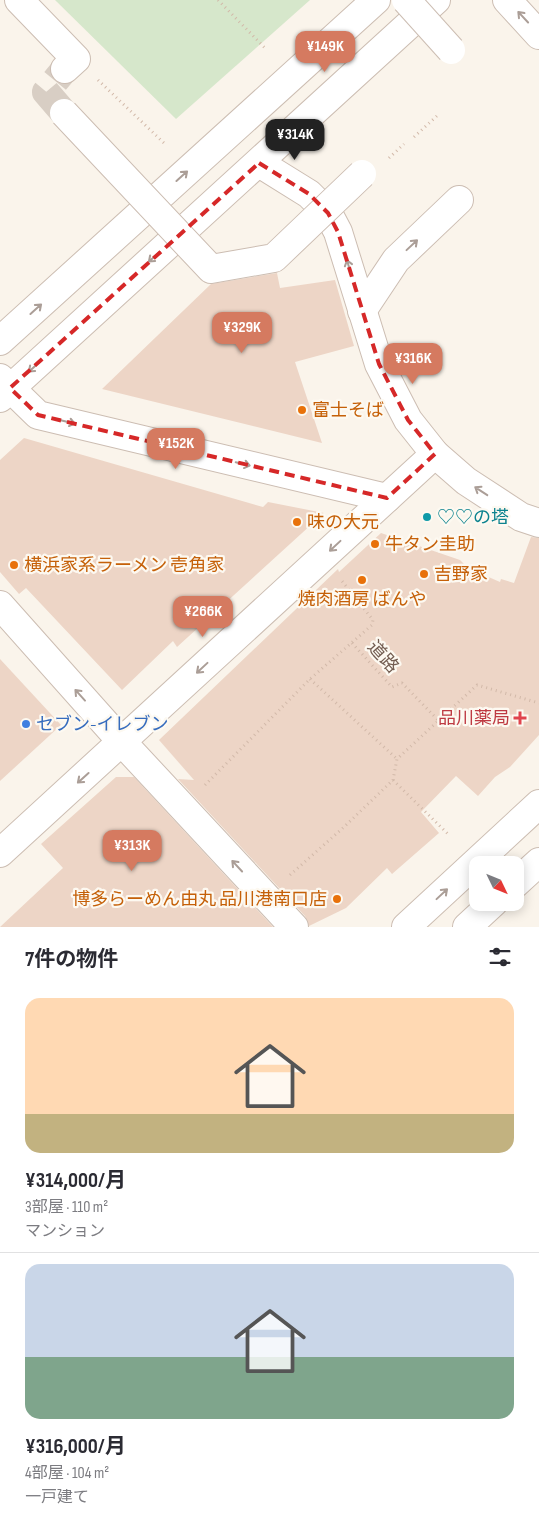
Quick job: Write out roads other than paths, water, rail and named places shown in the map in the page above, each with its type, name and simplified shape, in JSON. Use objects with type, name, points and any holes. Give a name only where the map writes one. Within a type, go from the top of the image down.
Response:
[{"type":"street","points":[[19,0],[71,64]]},
{"type":"street","points":[[0,341],[376,0]]},
{"type":"street","points":[[406,0],[451,50]]},
{"type":"street","points":[[387,498],[38,415],[3,388],[258,163],[436,0]]},
{"type":"street","points":[[507,0],[539,35]]},
{"type":"street","points":[[64,113],[211,269],[274,258],[362,174]]},
{"type":"street","points":[[258,163],[309,194],[328,213],[338,232],[379,364],[408,420],[435,454],[474,487],[521,516],[539,523]]},
{"type":"street","points":[[362,312],[396,260],[459,200]]},
{"type":"street","points":[[0,853],[435,454]]},
{"type":"street","points":[[0,605],[122,742],[294,927]]},
{"type":"street","points":[[406,927],[539,804]]},
{"type":"street","points":[[524,876],[539,862]]},
{"type":"street","points":[[467,927],[484,911]]},
{"type":"tunnel","points":[[64,113],[46,92],[65,69]]},
{"type":"place","name":"富士そば","points":[[302,410]]},
{"type":"place","name":"♡♡の塔","points":[[427,517]]},
{"type":"place","name":"味の大元","points":[[297,522]]},
{"type":"place","name":"牛タン圭助","points":[[375,544]]},
{"type":"place","name":"横浜家系ラーメン 壱角家","points":[[14,565]]},
{"type":"place","name":"吉野家","points":[[424,574]]},
{"type":"place","name":"焼肉酒房 ばんや","points":[[362,580]]},
{"type":"place","name":"品川薬局","points":[[520,718]]},
{"type":"place","name":"セブン-イレブン","points":[[26,724]]},
{"type":"place","name":"博多らーめん由丸 品川港南口店","points":[[337,899]]}]
